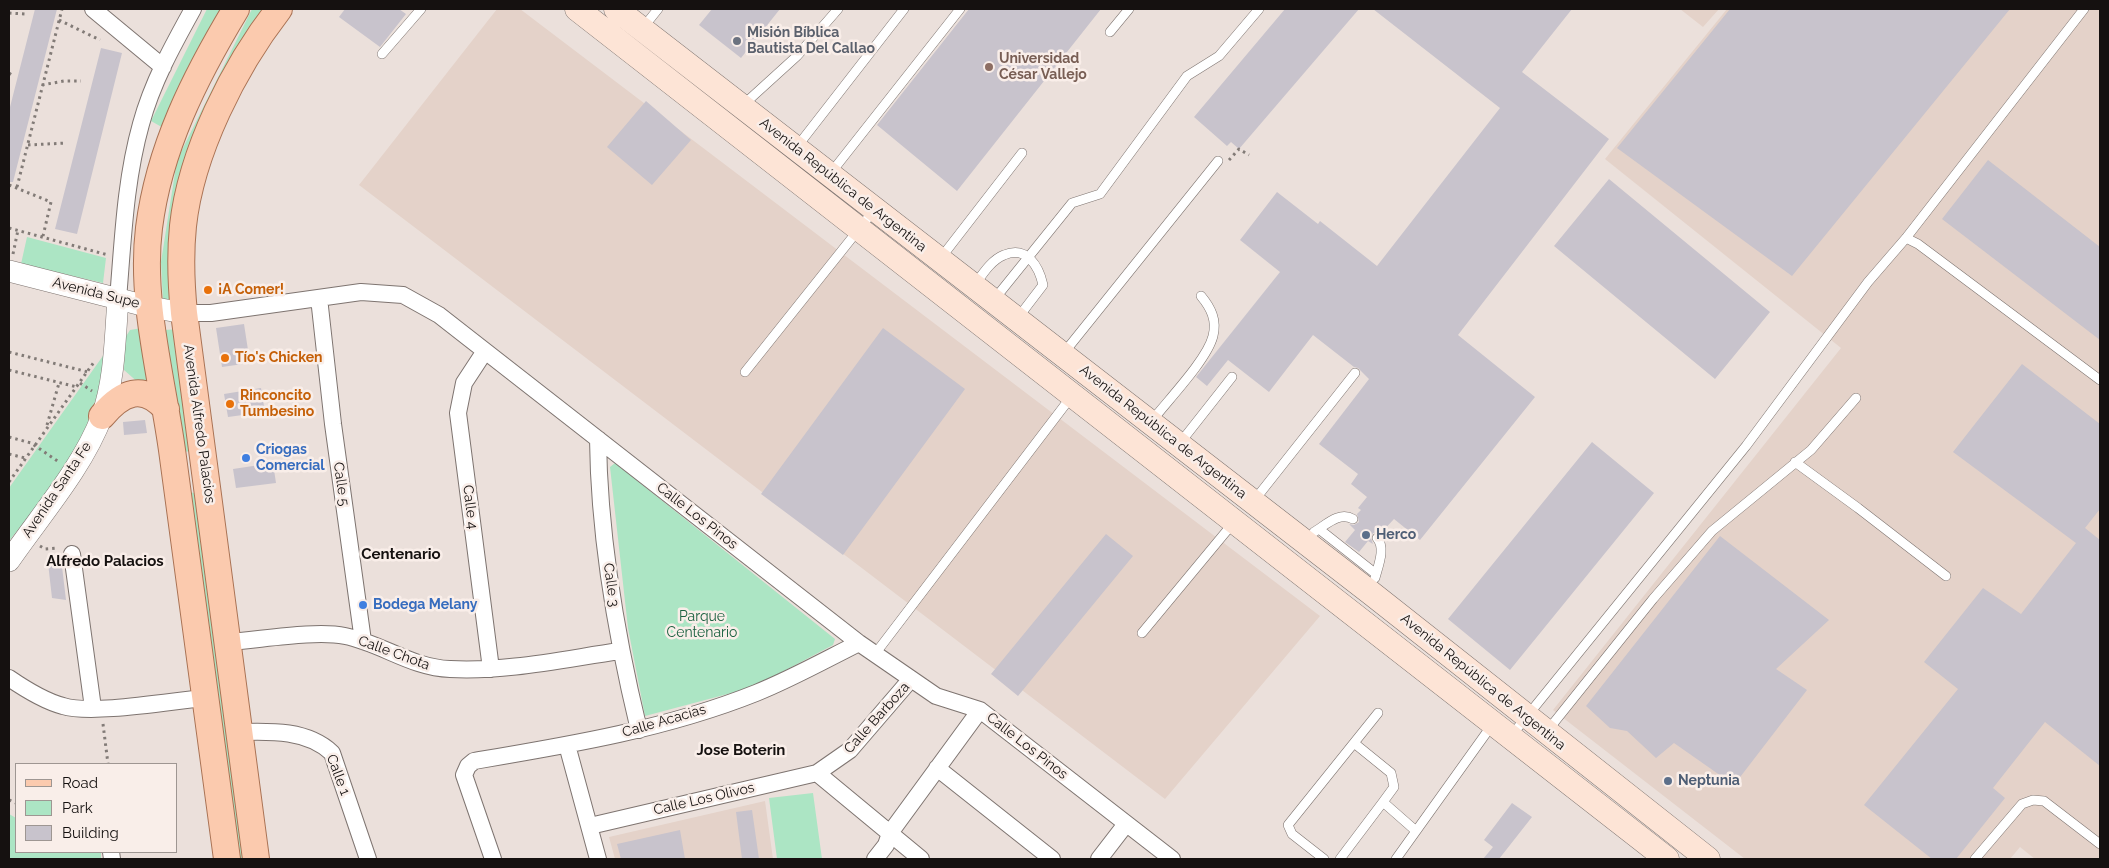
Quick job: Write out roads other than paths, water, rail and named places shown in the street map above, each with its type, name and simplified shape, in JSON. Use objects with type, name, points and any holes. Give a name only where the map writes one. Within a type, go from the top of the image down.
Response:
[{"type":"main road","points":[[227,859],[175,473],[150,307],[146,259],[149,227],[164,158],[198,74],[236,9]]},
{"type":"main road","name":"Avenida Alfredo Palacios","points":[[256,859],[184,313],[181,257],[183,224],[194,174],[207,136],[225,97],[249,53],[278,9]]},
{"type":"main road","name":"Avenida República de Argentina","points":[[577,9],[1667,859]]},
{"type":"main road","name":"Avenida República de Argentina","points":[[616,9],[1253,502],[1311,534],[1373,583],[1526,717],[1708,859]]},
{"type":"main road","points":[[664,77],[679,58]]},
{"type":"main road","points":[[796,180],[812,161]]},
{"type":"main road","points":[[102,416],[118,399],[133,394],[150,395],[166,409]]},
{"type":"main road","points":[[175,473],[205,470]]},
{"type":"street","points":[[93,9],[163,67]]},
{"type":"street","points":[[118,299],[120,258],[131,171],[141,124],[163,67],[193,9]]},
{"type":"street","name":"Avenida Supe","points":[[9,271],[150,307],[184,313]]},
{"type":"street","name":"Calle Los Pinos","points":[[184,313],[210,313],[362,292],[403,295],[439,314],[859,643],[936,696],[980,710],[1172,859]]},
{"type":"street","name":"Calle 5","points":[[319,298],[332,424],[363,641]]},
{"type":"street","name":"Avenida Santa Fe","points":[[9,561],[72,470],[102,416],[112,372],[118,299]]},
{"type":"street","name":"Calle 4","points":[[485,351],[464,383],[458,413],[491,669]]},
{"type":"street","name":"Calle 3","points":[[598,439],[599,493],[620,651],[638,730]]},
{"type":"street","points":[[72,554],[97,708]]},
{"type":"street","name":"Calle Chota","points":[[227,642],[321,634],[344,636],[363,641],[426,666],[448,670],[491,669],[620,651]]},
{"type":"street","name":"Calle Acacias","points":[[493,859],[464,774],[468,766],[474,761],[567,745],[638,730],[756,693],[859,643]]},
{"type":"street","points":[[9,678],[37,696],[64,707],[97,708],[204,698]]},
{"type":"street","name":"Calle Barboza","points":[[817,773],[850,750],[911,680]]},
{"type":"street","points":[[875,859],[886,845],[890,833],[980,710]]},
{"type":"street","name":"Calle 1","points":[[240,732],[270,731],[301,736],[324,744],[332,753],[368,859]]},
{"type":"street","points":[[567,745],[598,859]]},
{"type":"street","points":[[937,768],[1052,859]]},
{"type":"street","points":[[817,773],[921,859]]},
{"type":"street","name":"Calle Los Olivos","points":[[590,826],[817,773]]},
{"type":"street","points":[[1099,859],[1126,824]]},
{"type":"lane","points":[[382,54],[421,9]]},
{"type":"lane","points":[[642,29],[658,9]]},
{"type":"lane","points":[[742,106],[797,56],[838,9]]},
{"type":"lane","points":[[812,161],[904,9]]},
{"type":"lane","points":[[812,161],[960,9]]},
{"type":"lane","points":[[1110,32],[1129,9]]},
{"type":"lane","points":[[993,301],[1072,203],[1100,194],[1187,76],[1219,56],[1259,9]]},
{"type":"lane","points":[[1396,859],[1416,831],[1502,729],[1526,717],[1746,446],[1868,282],[1906,238],[2084,9]]},
{"type":"lane","points":[[940,260],[1022,153]]},
{"type":"lane","points":[[1063,355],[1218,161]]},
{"type":"lane","points":[[745,372],[875,209]]},
{"type":"lane","points":[[1906,238],[1918,244],[2100,380]]},
{"type":"lane","points":[[974,286],[990,265],[1004,255],[1018,253],[1028,256],[1039,269],[1043,285],[1017,320]]},
{"type":"lane","points":[[1150,422],[1196,364],[1213,336],[1213,318],[1210,308],[1201,296]]},
{"type":"lane","points":[[1253,502],[1355,373]]},
{"type":"lane","points":[[1179,444],[1232,377]]},
{"type":"lane","points":[[875,654],[1073,395]]},
{"type":"lane","points":[[1546,732],[1653,599],[1712,531],[1795,462],[1830,430],[1856,398]]},
{"type":"lane","points":[[1795,462],[1946,576]]},
{"type":"lane","points":[[1311,534],[1340,516],[1348,515],[1354,518]]},
{"type":"lane","points":[[1142,633],[1234,521]]},
{"type":"lane","points":[[1373,583],[1381,549],[1381,543],[1377,538]]},
{"type":"lane","points":[[1324,859],[1292,834],[1288,825],[1378,713]]},
{"type":"lane","points":[[1340,859],[1394,787],[1390,773],[1354,743]]},
{"type":"lane","points":[[1975,859],[2022,804],[2033,800],[2044,802],[2100,844]]},
{"type":"lane","points":[[1383,802],[1416,831]]},
{"type":"place","name":"Misión Bíblica Bautista Del Callao","points":[[737,41]]},
{"type":"place","name":"Universidad César Vallejo","points":[[989,67]]},
{"type":"place","name":"¡A Comer!","points":[[208,290]]},
{"type":"place","name":"Tío's Chicken","points":[[225,358]]},
{"type":"place","name":"Rinconcito Tumbesino","points":[[230,404]]},
{"type":"place","name":"Criogas Comercial","points":[[246,458]]},
{"type":"place","name":"Herco","points":[[1366,535]]},
{"type":"place","name":"Bodega Melany","points":[[363,605]]},
{"type":"place","name":"Neptunia","points":[[1668,781]]},
{"type":"district","name":"Centenario","points":[[401,554]]},
{"type":"district","name":"Alfredo Palacios","points":[[105,561]]},
{"type":"district","name":"Jose Boterin","points":[[741,750]]},
{"type":"park label","name":"Parque Centenario","points":[[702,626]]}]
